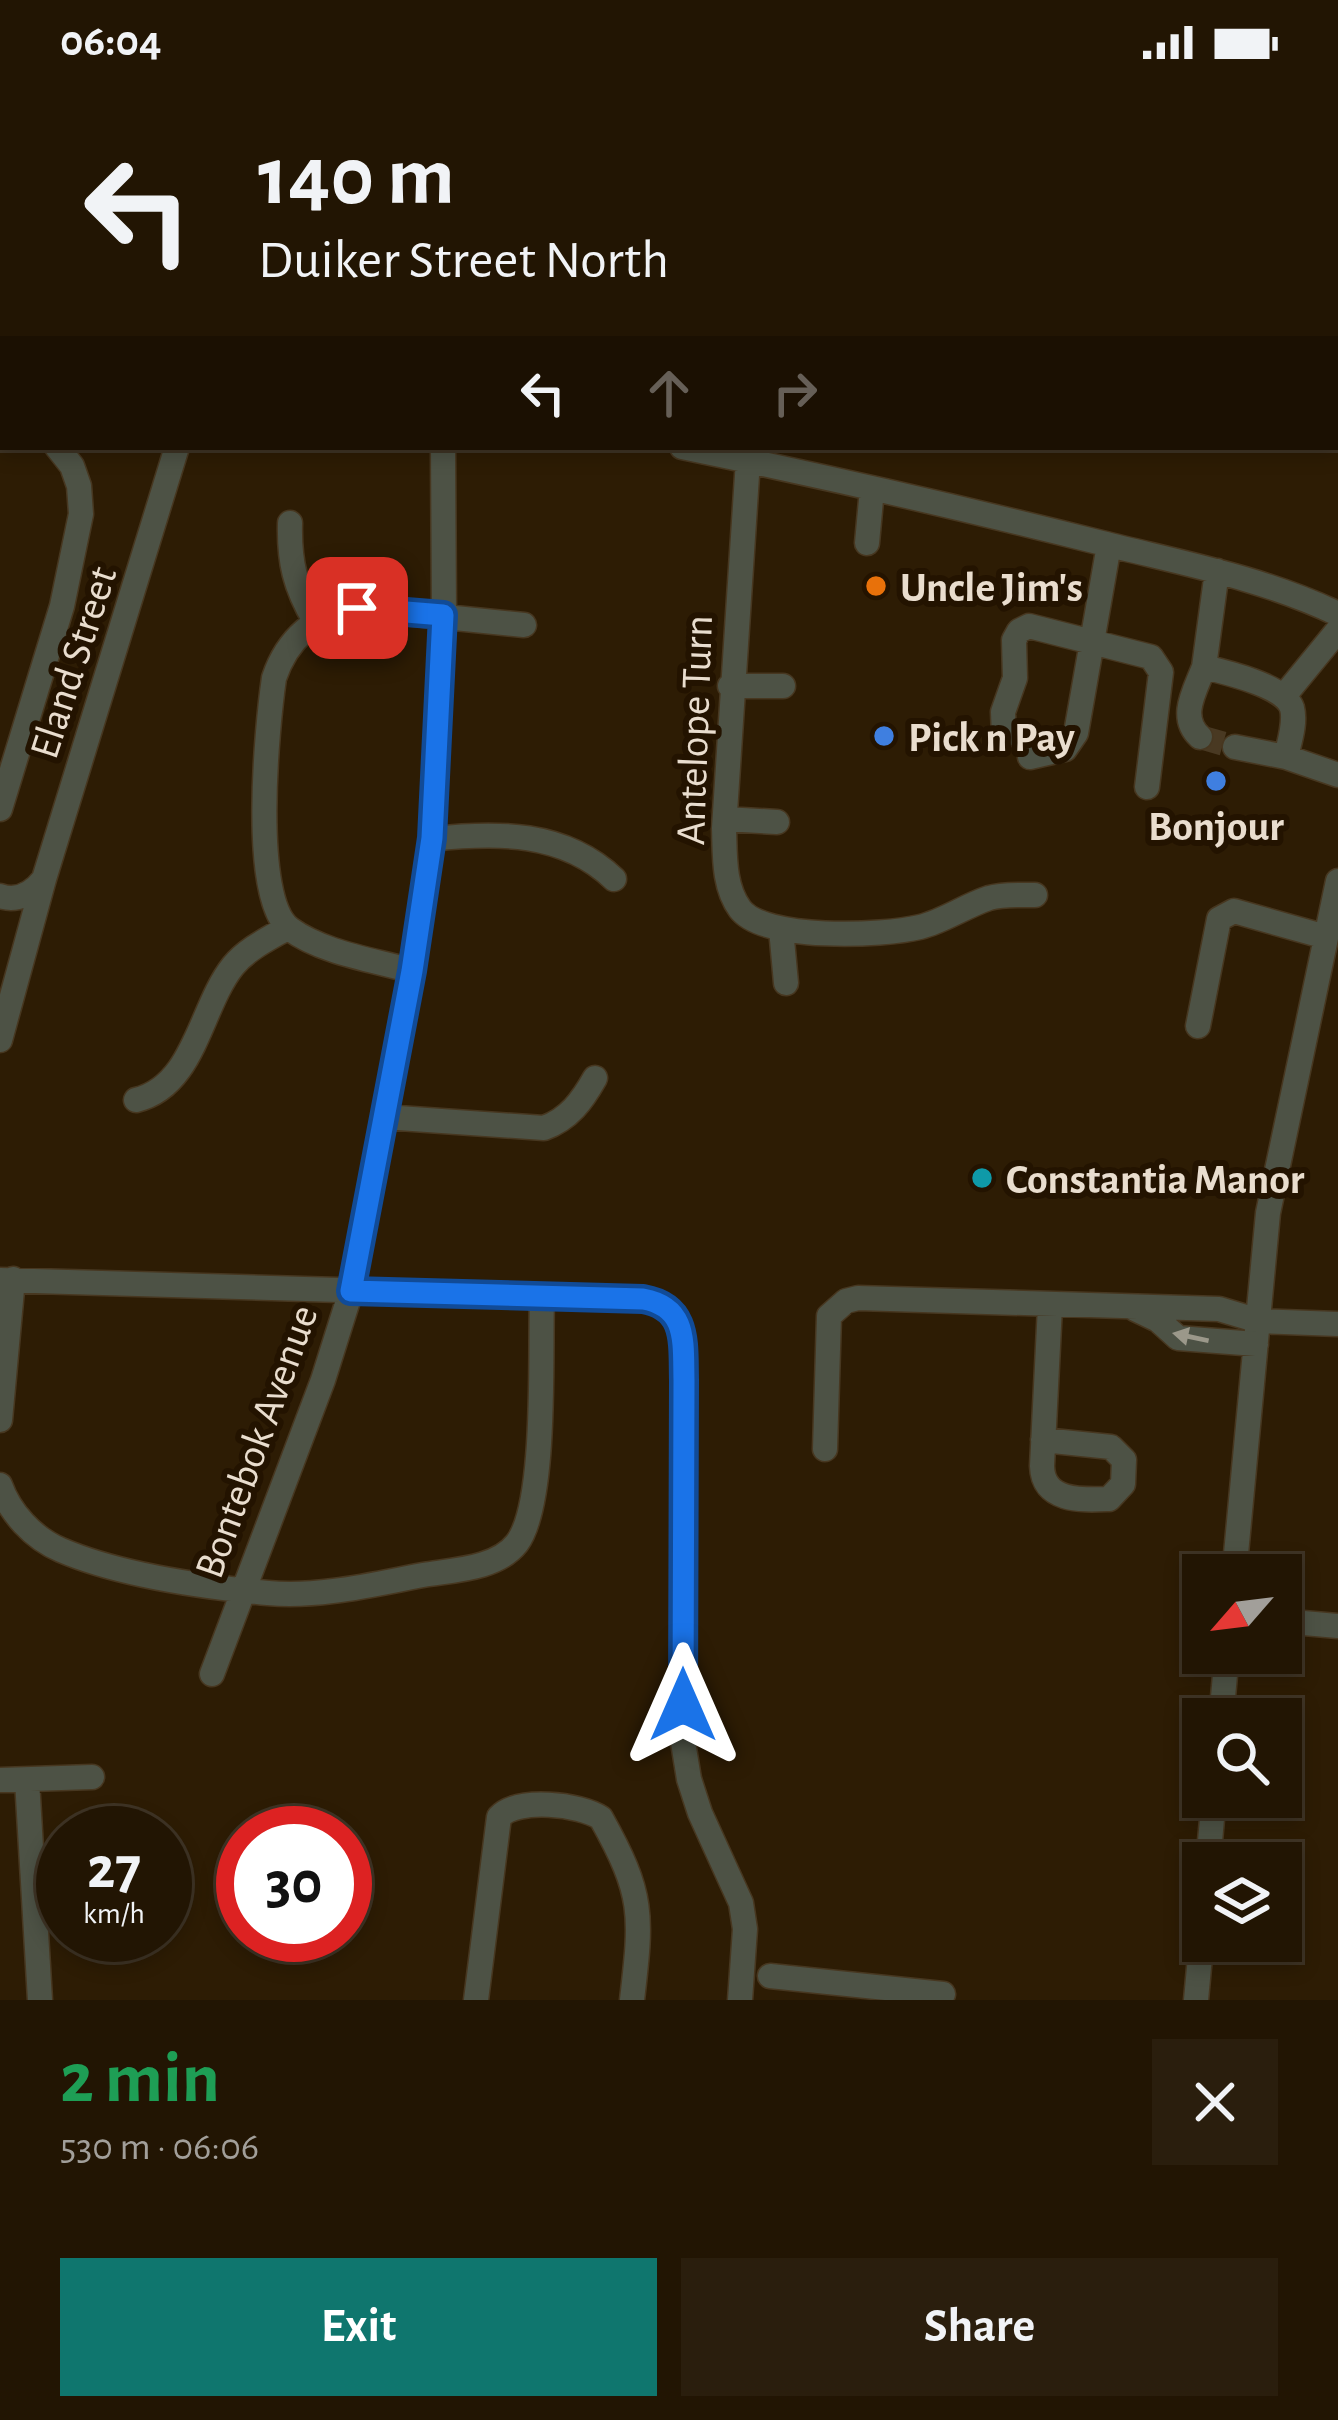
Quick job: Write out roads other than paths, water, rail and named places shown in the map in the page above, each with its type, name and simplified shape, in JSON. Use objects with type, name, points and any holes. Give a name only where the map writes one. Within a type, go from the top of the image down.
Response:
[{"type":"street","points":[[0,809],[62,605],[80,514],[79,486],[59,450]]},
{"type":"street","name":"Eland Street","points":[[0,1040],[44,879],[176,450]]},
{"type":"street","name":"Bontebok Avenue","points":[[212,1674],[323,1380],[351,1291],[412,971],[432,838],[443,615],[443,450]]},
{"type":"street","points":[[697,450],[1217,572],[1286,592],[1338,614]]},
{"type":"street","name":"Antelope Turn","points":[[748,460],[730,686],[726,868],[734,898],[752,921],[782,929]]},
{"type":"street","points":[[867,544],[872,489]]},
{"type":"street","points":[[290,523],[289,558],[295,582],[315,621]]},
{"type":"street","points":[[1030,757],[1056,753],[1071,744],[1085,698],[1109,545]]},
{"type":"street","points":[[1200,736],[1190,727],[1187,713],[1204,667],[1217,572]]},
{"type":"street","points":[[412,971],[338,950],[287,928],[268,887],[270,706],[280,661],[315,621],[338,610],[524,625]]},
{"type":"street","points":[[1004,736],[1003,712],[1014,687],[1013,652],[1019,631],[1029,626],[1151,657],[1160,667],[1147,787]]},
{"type":"street","points":[[1284,696],[1338,630]]},
{"type":"street","points":[[1204,667],[1284,696],[1292,708],[1286,757]]},
{"type":"street","points":[[730,686],[783,686]]},
{"type":"street","points":[[1235,746],[1338,775]]},
{"type":"street","points":[[724,819],[777,822]]},
{"type":"street","points":[[432,838],[542,839],[596,862],[614,879]]},
{"type":"street","points":[[28,942],[5,898],[30,892],[44,879]]},
{"type":"street","points":[[1236,1554],[1268,1213],[1338,880]]},
{"type":"street","points":[[786,983],[782,929],[888,932],[935,922],[992,897],[1035,895]]},
{"type":"street","points":[[1198,1027],[1223,914],[1234,911],[1325,937]]},
{"type":"street","points":[[136,1100],[162,1090],[177,1071],[230,970],[245,953],[287,928]]},
{"type":"street","points":[[1310,1004],[1338,1008]]},
{"type":"street","points":[[384,1117],[544,1128],[572,1111],[595,1078]]},
{"type":"street","points":[[0,1420],[7,1280],[643,1299],[670,1309],[683,1329],[683,1742],[694,1796],[741,1903],[745,1929],[740,2000]]},
{"type":"street","points":[[2,1500],[38,1536],[60,1550],[170,1578],[269,1593],[386,1582],[497,1559],[516,1544],[533,1503],[542,1298]]},
{"type":"street","points":[[826,1449],[829,1316],[845,1301],[1133,1308],[1158,1320],[1178,1338],[1338,1324]]},
{"type":"street","points":[[1043,1440],[1050,1306]]},
{"type":"street","points":[[1302,1623],[1338,1626]]},
{"type":"street","points":[[0,1780],[92,1778]]},
{"type":"street","points":[[27,1780],[40,2000]]},
{"type":"street","points":[[476,2000],[499,1817],[506,1809],[521,1806],[593,1813],[608,1829],[639,1898],[632,2000]]},
{"type":"street","points":[[1196,2000],[1200,1962]]},
{"type":"street","points":[[770,1976],[850,1992],[943,1994]]},
{"type":"tunnel","points":[[1200,737],[1235,747]]},
{"type":"place","name":"Uncle Jim's","points":[[876,586]]},
{"type":"place","name":"Pick n Pay","points":[[884,736]]},
{"type":"place","name":"Bonjour","points":[[1216,781]]},
{"type":"place","name":"Constantia Manor","points":[[982,1178]]}]
